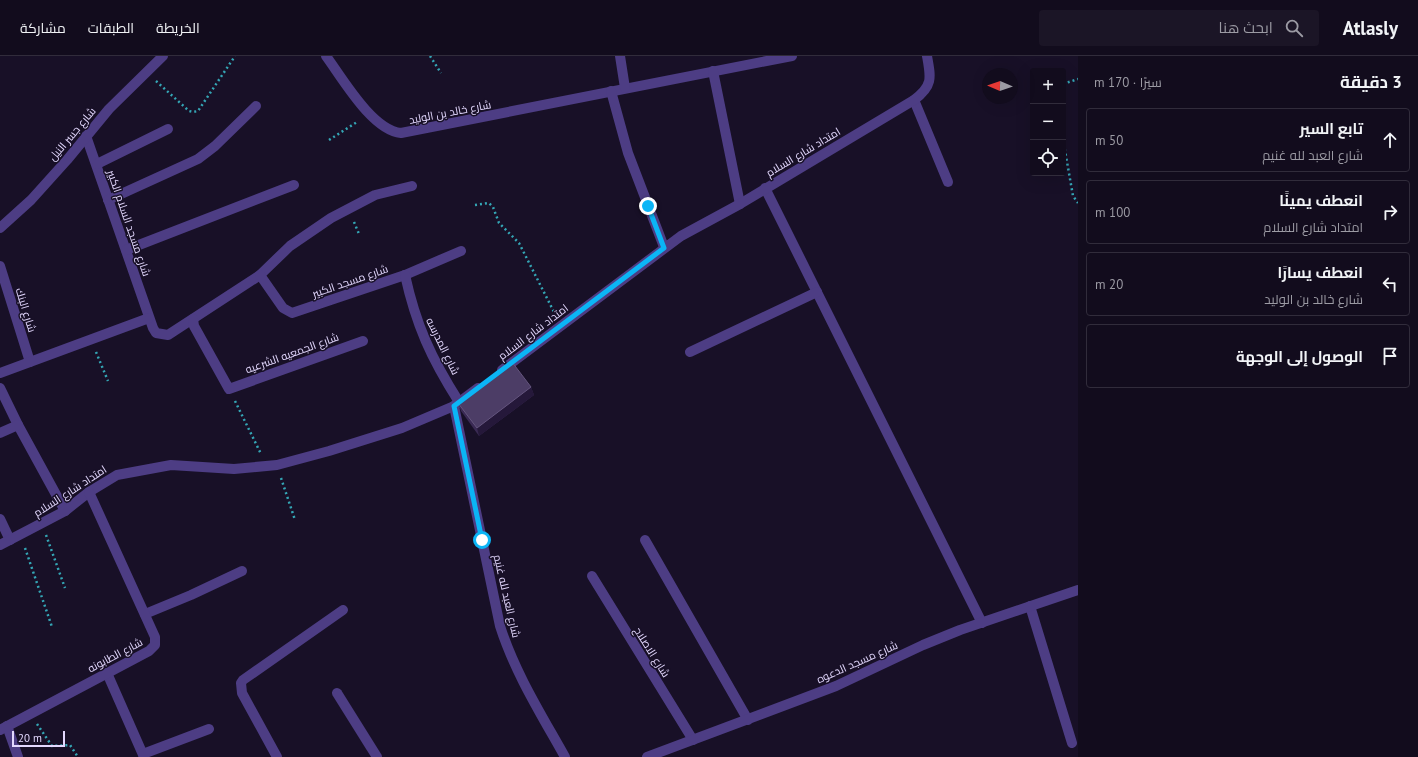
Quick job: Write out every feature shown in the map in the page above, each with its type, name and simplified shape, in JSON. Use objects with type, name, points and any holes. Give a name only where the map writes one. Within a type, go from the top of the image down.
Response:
[{"type":"street","name":"شارع جسر النيل","points":[[0,228],[31,200],[108,109],[163,56]]},
{"type":"street","name":"شارع خالد بن الوليد","points":[[326,56],[370,114],[384,127],[393,132],[408,132],[792,56]]},
{"type":"street","points":[[620,56],[625,88]]},
{"type":"street","name":"امتداد شارع السلام","points":[[0,545],[65,511],[89,492],[117,475],[171,465],[234,469],[272,466],[329,451],[402,428],[456,404],[664,248],[692,229],[740,204],[914,100],[927,88],[930,79],[927,56]]},
{"type":"street","points":[[713,71],[740,204]]},
{"type":"street","points":[[611,91],[628,153],[664,248]]},
{"type":"street","points":[[914,100],[948,182]]},
{"type":"street","points":[[108,200],[198,160],[215,146],[256,106]]},
{"type":"street","points":[[96,164],[168,129]]},
{"type":"street","name":"شارع مسجد السلام الكبير","points":[[86,136],[153,328],[162,335],[168,335],[193,319]]},
{"type":"street","points":[[126,250],[294,186]]},
{"type":"street","points":[[229,388],[194,326],[193,319],[260,275],[290,246],[348,208],[381,193],[412,186]]},
{"type":"street","points":[[765,188],[982,623]]},
{"type":"street","name":"شارع مسجد الكبير","points":[[260,275],[283,308],[292,313],[405,275],[461,251]]},
{"type":"street","name":"شارع البنك","points":[[0,266],[30,362]]},
{"type":"street","name":"شارع المدرسه","points":[[405,275],[412,306],[422,336],[456,404]]},
{"type":"street","points":[[690,352],[817,292]]},
{"type":"street","points":[[0,373],[150,318]]},
{"type":"street","name":"شارع الجمعيه الشرعيه","points":[[229,388],[363,340]]},
{"type":"street","points":[[0,388],[18,425],[65,511]]},
{"type":"street","name":"شارع العبد لله غنيم","points":[[456,404],[500,626],[509,653],[520,677],[564,757]]},
{"type":"street","points":[[0,433],[18,425]]},
{"type":"street","name":"شارع الطابونه","points":[[4,728],[149,651],[155,645],[155,637],[89,492]]},
{"type":"street","points":[[0,519],[10,540]]},
{"type":"street","points":[[645,540],[748,720]]},
{"type":"street","points":[[145,614],[191,595],[242,571]]},
{"type":"street","name":"شارع الاصلاح","points":[[592,576],[693,740]]},
{"type":"street","name":"شارع مسجد الدعوه","points":[[647,757],[836,686],[923,645],[1078,590]]},
{"type":"street","points":[[1030,606],[1072,743]]},
{"type":"street","points":[[277,757],[242,693],[241,684],[243,680],[343,610]]},
{"type":"street","points":[[107,673],[143,756],[209,729]]},
{"type":"street","points":[[337,693],[377,757]]},
{"type":"street","points":[[4,728],[18,757]]},
{"type":"path","points":[[146,72],[193,112],[198,111],[202,107],[235,56]]},
{"type":"path","points":[[430,56],[441,73]]},
{"type":"path","points":[[1066,83],[1078,79]]},
{"type":"path","points":[[329,140],[370,114]]},
{"type":"path","points":[[1063,140],[1073,196],[1078,203]]},
{"type":"path","points":[[475,205],[491,204],[499,223],[519,243],[561,325]]},
{"type":"path","points":[[91,339],[108,381]]},
{"type":"path","points":[[229,388],[272,466],[295,520]]},
{"type":"path","points":[[42,524],[65,588]]},
{"type":"path","points":[[21,535],[52,627]]},
{"type":"path","points":[[30,714],[52,746],[56,747],[70,745],[78,757]]},
{"type":"building","points":[[512,362],[531,387],[477,428],[458,403]]},
{"type":"route","points":[[482,540],[454,406],[664,248],[648,206]]}]
